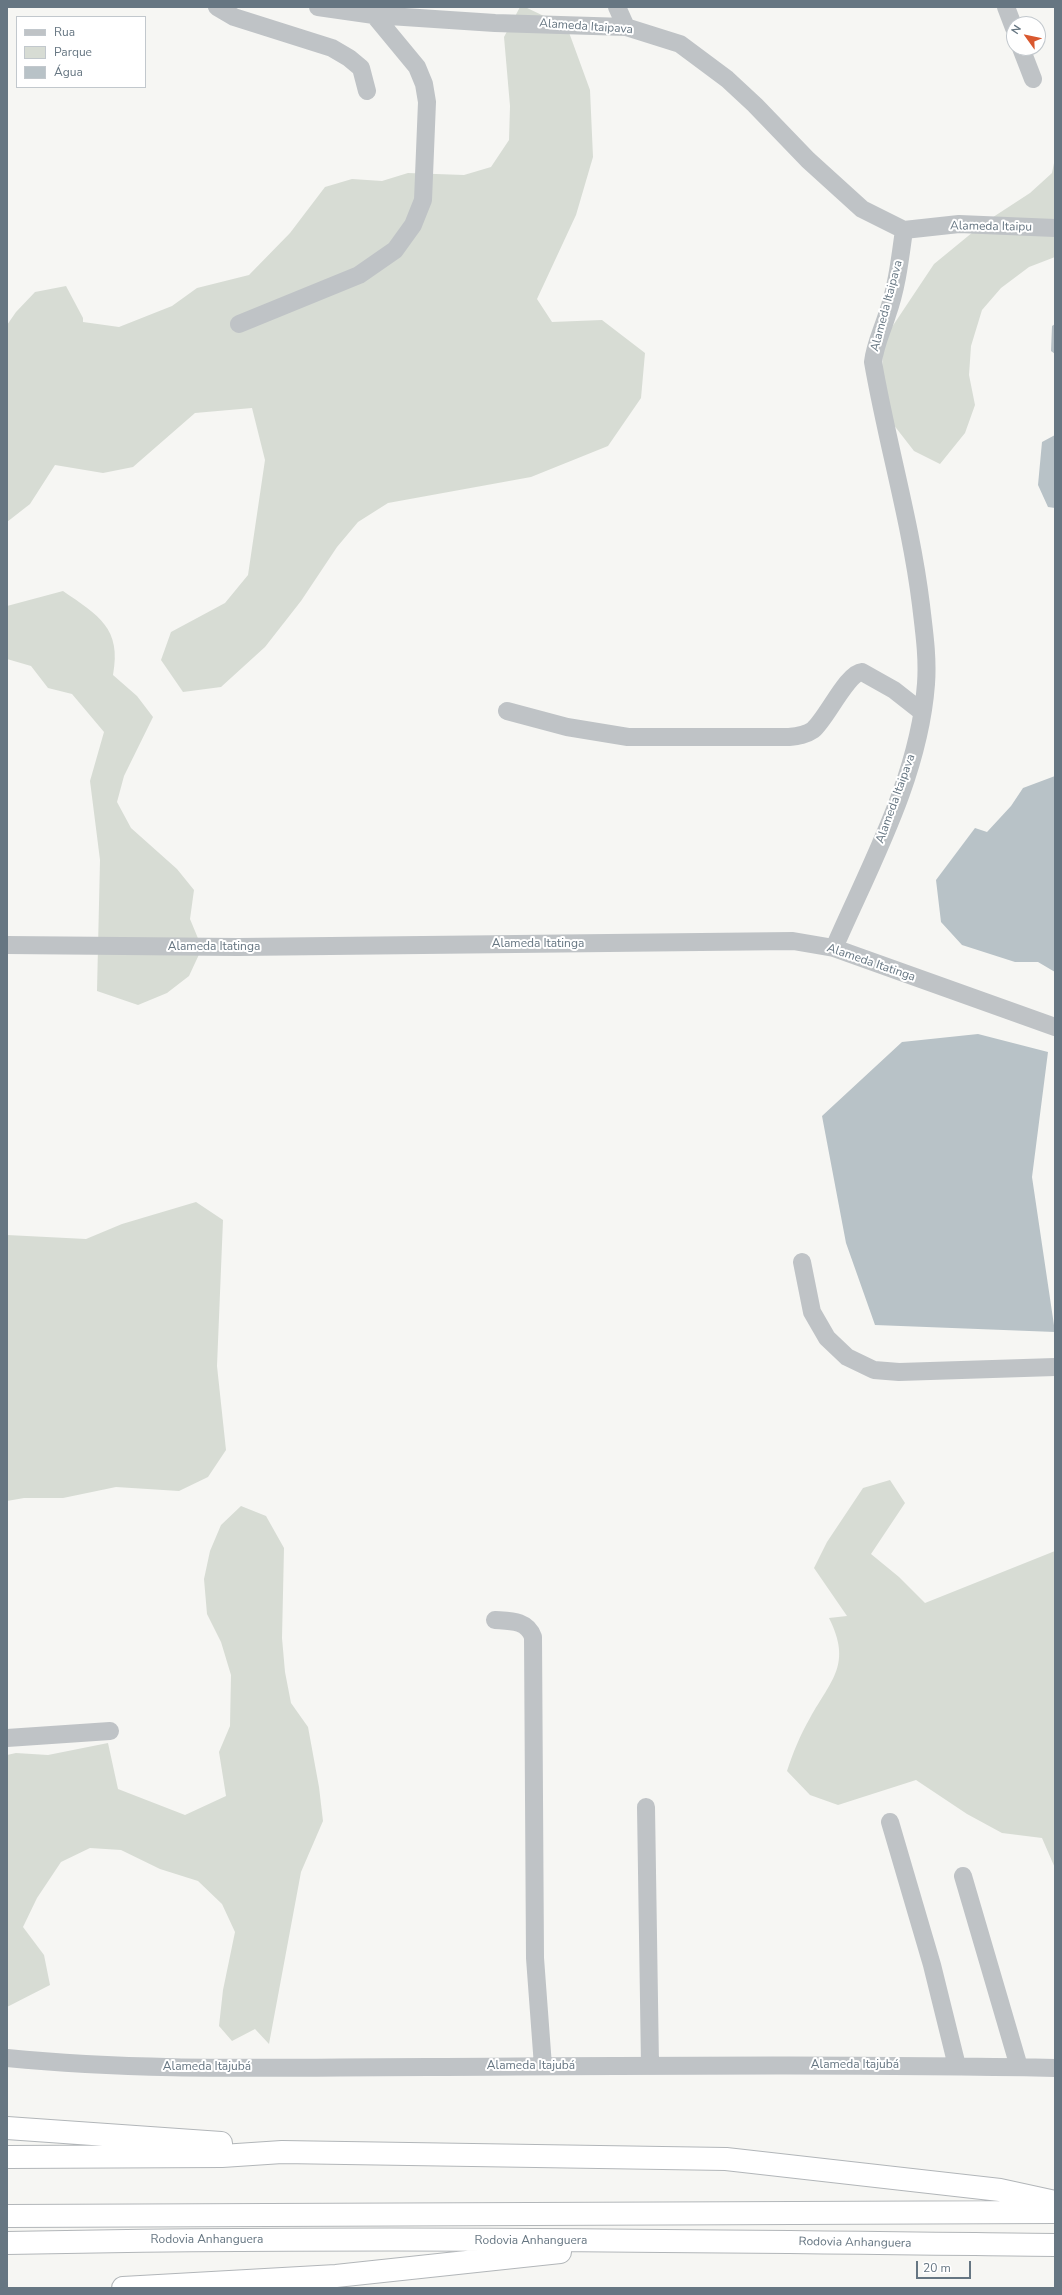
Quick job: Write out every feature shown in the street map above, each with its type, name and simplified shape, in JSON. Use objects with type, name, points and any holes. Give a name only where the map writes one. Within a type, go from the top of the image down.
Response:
[{"type":"highway","points":[[7,2128],[156,2137],[226,2144],[282,2152]]},
{"type":"highway","points":[[7,2157],[222,2156],[282,2152],[726,2160],[1000,2190],[1055,2202]]},
{"type":"highway","name":"Rodovia Anhanguera","points":[[7,2216],[1055,2212]]},
{"type":"highway","name":"Rodovia Anhanguera","points":[[7,2243],[149,2240],[655,2241],[1055,2245]]},
{"type":"highway","points":[[123,2288],[336,2276],[655,2241]]},
{"type":"street","points":[[217,7],[234,17],[332,48],[350,58],[361,68],[367,91]]},
{"type":"street","name":"Alameda Itaipava","points":[[318,7],[374,15],[495,23],[626,27],[680,44],[696,54],[755,105],[808,160],[862,209],[904,230],[899,270],[887,315],[875,348],[873,362],[917,572],[926,645],[926,683],[922,712],[910,767],[888,824],[834,948]]},
{"type":"street","points":[[617,7],[626,27]]},
{"type":"street","points":[[239,324],[359,275],[395,250],[414,225],[423,200],[427,102],[424,84],[417,67],[374,15]]},
{"type":"street","points":[[1024,56],[1033,79]]},
{"type":"street","name":"Alameda Itaipu","points":[[904,230],[959,224],[1055,228]]},
{"type":"street","points":[[507,711],[568,727],[628,737],[789,737],[803,735],[813,730],[829,711],[853,675],[862,672],[894,690],[922,712]]},
{"type":"street","name":"Alameda Itatinga","points":[[7,945],[238,947],[793,941],[834,948],[1055,1027]]},
{"type":"street","points":[[802,1262],[812,1312],[827,1338],[847,1357],[874,1370],[899,1372],[1055,1367]]},
{"type":"street","points":[[495,1620],[516,1621],[524,1624],[530,1629],[533,1637],[535,1958],[543,2066]]},
{"type":"street","points":[[7,1738],[110,1731]]},
{"type":"street","points":[[646,1807],[650,2066]]},
{"type":"street","points":[[890,1822],[932,1965],[957,2066]]},
{"type":"street","points":[[963,1876],[1019,2067]]},
{"type":"street","name":"Alameda Itajubá","points":[[7,2058],[81,2066],[211,2068],[543,2066],[957,2066],[1055,2068]]},
{"type":"green space","points":[[520,7],[525,7],[567,27],[590,90],[593,157],[576,215],[537,299],[552,322],[602,320],[645,353],[641,398],[608,446],[531,477],[388,503],[358,522],[337,547],[301,601],[265,647],[221,687],[183,692],[161,660],[171,632],[225,603],[248,575],[265,460],[252,408],[195,413],[133,467],[103,473],[55,465],[30,504],[7,522],[7,325],[16,312],[35,292],[66,286],[83,318],[83,322],[119,327],[172,306],[197,288],[249,275],[290,233],[325,187],[352,179],[382,181],[408,173],[464,175],[491,167],[509,140],[510,106],[504,37]]},
{"type":"green space","points":[[1055,158],[1055,257],[1029,267],[1001,288],[982,310],[971,346],[969,375],[975,405],[965,433],[940,464],[914,451],[893,424],[882,368],[884,339],[934,264],[984,223],[1030,193],[1052,173]]},
{"type":"green space","points":[[63,591],[97,616],[104,624],[114,645],[115,659],[113,675],[137,696],[153,717],[124,776],[117,802],[131,828],[177,869],[194,890],[190,919],[202,948],[189,976],[167,993],[138,1005],[97,991],[100,860],[90,781],[104,732],[72,694],[48,688],[31,666],[7,659],[7,606]]},
{"type":"green space","points":[[196,1202],[223,1220],[217,1366],[226,1450],[208,1477],[179,1491],[116,1487],[63,1498],[24,1498],[7,1501],[7,1235],[86,1239],[122,1224]]},
{"type":"green space","points":[[890,1480],[905,1503],[871,1554],[899,1577],[925,1603],[1055,1551],[1055,1868],[1042,1838],[1002,1833],[967,1814],[916,1780],[838,1805],[810,1795],[787,1771],[803,1731],[832,1681],[836,1671],[839,1660],[839,1648],[836,1634],[829,1618],[847,1616],[814,1568],[827,1542],[863,1488]]},
{"type":"green space","points":[[241,1506],[266,1516],[284,1548],[282,1638],[285,1672],[291,1703],[308,1727],[319,1787],[323,1821],[301,1872],[269,2044],[255,2029],[232,2041],[219,2026],[223,1990],[235,1932],[222,1904],[198,1881],[160,1869],[121,1850],[90,1848],[61,1862],[37,1898],[23,1927],[44,1955],[50,1985],[7,2007],[7,1755],[16,1753],[48,1755],[108,1743],[118,1789],[185,1815],[226,1796],[219,1752],[230,1726],[231,1675],[221,1642],[207,1614],[204,1579],[210,1551],[221,1525]]},
{"type":"water","points":[[1055,324],[1055,354],[1051,351],[1052,326]]},
{"type":"water","points":[[1055,435],[1055,508],[1048,507],[1038,485],[1042,442]]},
{"type":"water","points":[[1055,776],[1055,972],[1038,962],[1015,962],[962,945],[941,922],[936,880],[975,828],[987,832],[1011,806],[1023,788]]},
{"type":"water","points":[[978,1034],[1048,1052],[1032,1177],[1055,1332],[875,1325],[846,1243],[822,1116],[902,1042]]}]
